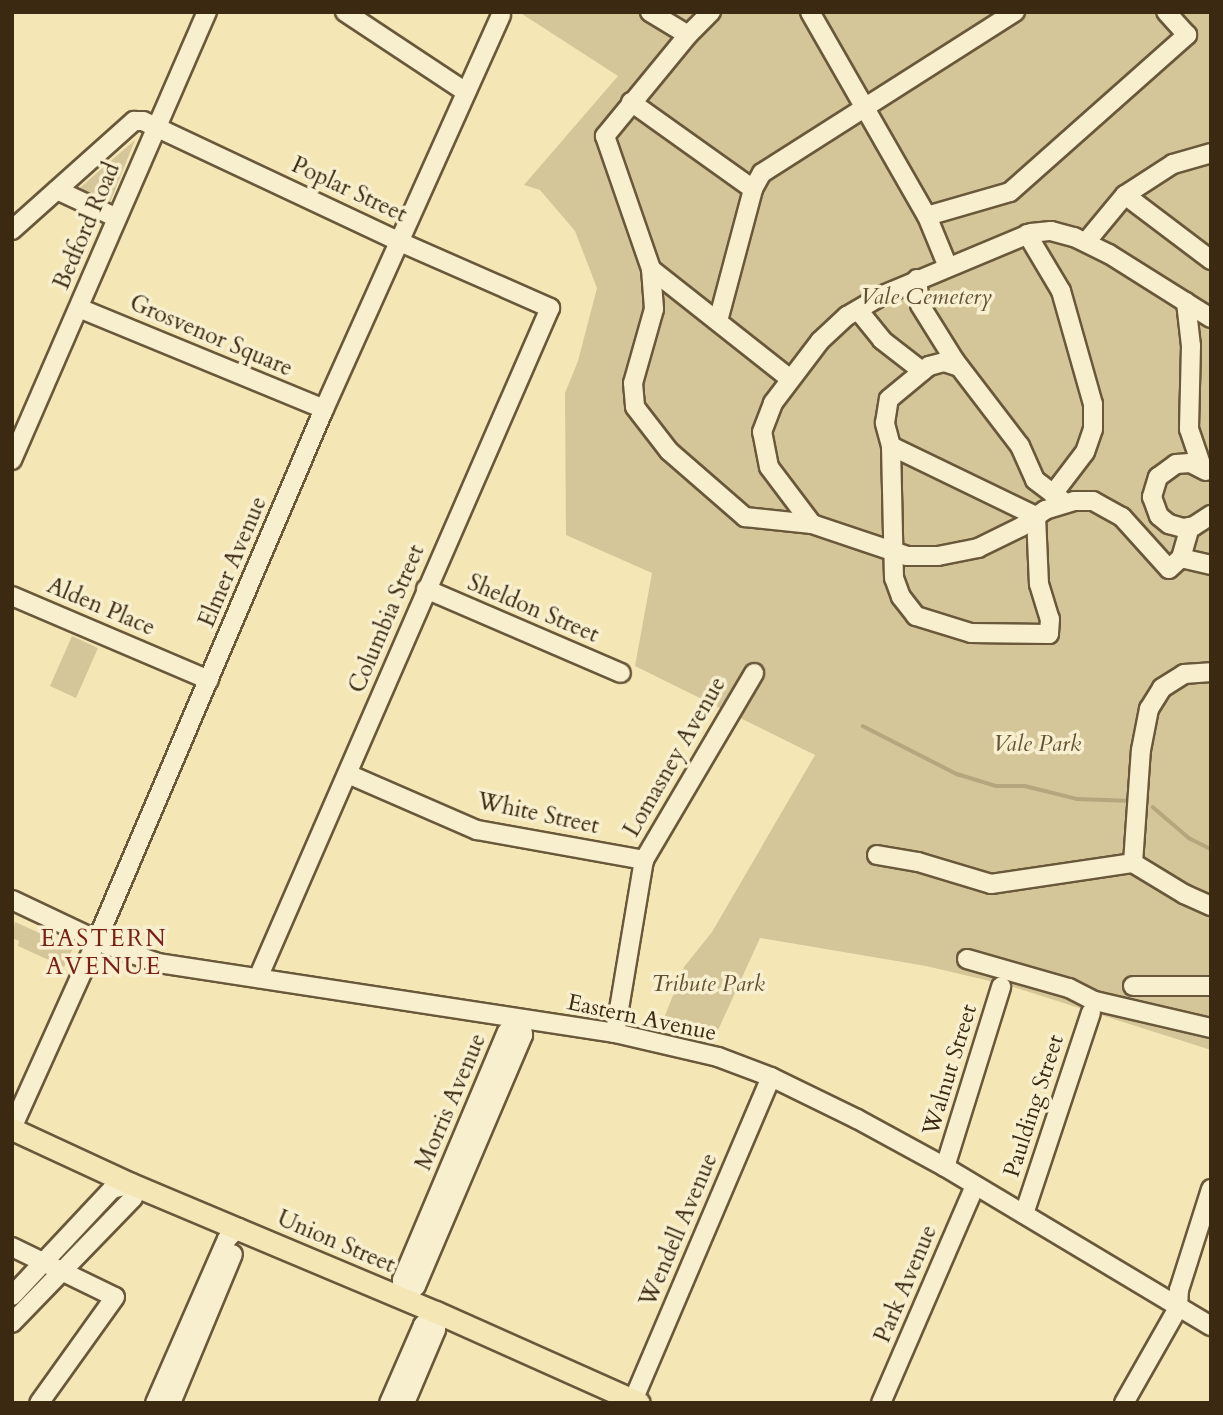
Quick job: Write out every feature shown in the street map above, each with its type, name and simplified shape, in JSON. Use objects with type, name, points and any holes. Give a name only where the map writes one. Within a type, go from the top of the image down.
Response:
[{"type":"main road","name":"Union Street","points":[[12,1129],[131,1184],[436,1312],[634,1402]]},
{"type":"street","name":"Bedford Road","points":[[12,460],[207,12]]},
{"type":"street","points":[[345,12],[466,92]]},
{"type":"street","points":[[650,12],[688,35]]},
{"type":"street","points":[[711,12],[688,35],[605,136],[651,269],[654,309],[633,383],[635,407],[669,451],[745,517],[812,524],[906,556],[938,555],[978,548],[1036,516],[1060,499],[1085,452],[1093,429],[1093,404],[1061,291],[1027,234]]},
{"type":"street","points":[[810,12],[927,216],[947,267]]},
{"type":"street","points":[[718,321],[753,189],[762,173],[1015,12]]},
{"type":"street","points":[[927,216],[1010,192],[1187,35],[1166,12]]},
{"type":"street","name":"Elmer Avenue","points":[[12,1129],[97,940],[324,409],[501,15]]},
{"type":"street","points":[[631,102],[753,189]]},
{"type":"street","points":[[12,230],[134,121],[157,127]]},
{"type":"street","name":"Poplar Street","points":[[157,127],[400,242],[521,295]]},
{"type":"street","points":[[1086,242],[1125,195],[1173,164],[1211,153]]},
{"type":"street","points":[[57,190],[117,218]]},
{"type":"street","points":[[1125,195],[1211,260]]},
{"type":"street","points":[[812,524],[769,467],[762,443],[762,432],[773,403],[789,378],[820,341],[858,310],[917,279],[1027,234],[1051,231],[1086,242],[1211,318]]},
{"type":"street","points":[[651,269],[789,378]]},
{"type":"street","points":[[917,279],[920,306],[959,367],[1020,446],[1035,480],[1060,499],[1093,501],[1122,517],[1169,569],[1181,558],[1190,527]]},
{"type":"street","name":"Columbia Street","points":[[258,978],[550,308],[521,295]]},
{"type":"street","points":[[1186,302],[1191,346],[1189,429],[1208,471]]},
{"type":"street","name":"Grosvenor Square","points":[[79,307],[324,409]]},
{"type":"street","points":[[858,310],[882,340],[925,368]]},
{"type":"street","points":[[939,336],[938,352],[925,368],[889,399],[885,423],[891,446],[894,578],[901,597],[916,616],[971,633],[1049,634],[1050,619],[1039,584],[1036,516]]},
{"type":"street","points":[[925,368],[944,362],[959,367]]},
{"type":"street","points":[[891,446],[1036,516]]},
{"type":"street","points":[[1208,471],[1190,463],[1176,464],[1166,469],[1153,485],[1152,497],[1159,516],[1169,524],[1190,527],[1205,521],[1211,515]]},
{"type":"street","points":[[1181,558],[1211,565]]},
{"type":"street","name":"Sheldon Street","points":[[426,589],[621,673]]},
{"type":"street","name":"Alden Place","points":[[12,596],[209,680]]},
{"type":"street","points":[[1133,863],[1141,750],[1149,709],[1162,688],[1184,674],[1211,672]]},
{"type":"street","name":"Lomasney Avenue","points":[[615,1033],[643,860],[754,673]]},
{"type":"street","name":"White Street","points":[[348,774],[477,830],[643,860]]},
{"type":"street","points":[[877,855],[918,862],[991,884],[1133,863],[1184,894],[1211,906]]},
{"type":"street","name":"Eastern Avenue","points":[[12,900],[97,940],[158,963],[615,1033],[687,1048],[771,1077],[945,1167],[1211,1326]]},
{"type":"street","points":[[967,958],[1069,988],[1095,1001],[1211,1028]]},
{"type":"street","points":[[1133,986],[1211,986]]},
{"type":"street","name":"Walnut Street","points":[[945,1167],[1001,987]]},
{"type":"street","name":"Paulding Street","points":[[1024,1214],[1091,1013]]},
{"type":"street","name":"Morris Avenue","points":[[403,1299],[416,1287],[466,1148],[523,1035],[521,1019]]},
{"type":"street","name":"Wendell Avenue","points":[[634,1402],[771,1077]]},
{"type":"street","points":[[12,1296],[112,1189],[131,1184],[133,1198],[12,1323]]},
{"type":"street","name":"Park Avenue","points":[[881,1403],[975,1185]]},
{"type":"street","points":[[1124,1403],[1178,1308],[1179,1290],[1211,1189]]},
{"type":"street","points":[[155,1403],[227,1239],[238,1228]]},
{"type":"street","points":[[171,1403],[238,1243],[238,1228]]},
{"type":"street","points":[[12,1247],[46,1261],[116,1297],[39,1403]]},
{"type":"street","points":[[389,1403],[424,1325],[436,1312]]},
{"type":"street","points":[[405,1403],[436,1330],[436,1312]]},
{"type":"green space","name":"Vale Cemetery","points":[[519,12],[1207,12],[1211,16],[1211,1050],[1007,985],[926,966],[760,938],[714,1039],[661,1026],[684,967],[712,932],[815,755],[635,666],[652,573],[566,535],[565,393],[578,361],[597,288],[575,231],[540,190],[524,185],[618,76]]},
{"type":"green space","points":[[135,140],[109,205],[76,191]]},
{"type":"green space","points":[[72,636],[98,648],[76,698],[50,686]]},
{"type":"green space","points":[[15,922],[73,948],[64,967],[18,946],[19,941],[12,938]]},
{"type":"waterway","points":[[863,726],[957,774],[996,786],[1025,786],[1077,799],[1133,801]]},
{"type":"waterway","points":[[1153,807],[1189,838],[1211,849]]},
{"type":"district","name":"EASTERN AVENUE","points":[[104,953]]},
{"type":"park label","name":"Vale Park","points":[[1037,744]]},
{"type":"park label","name":"Tribute Park","points":[[708,984]]}]
